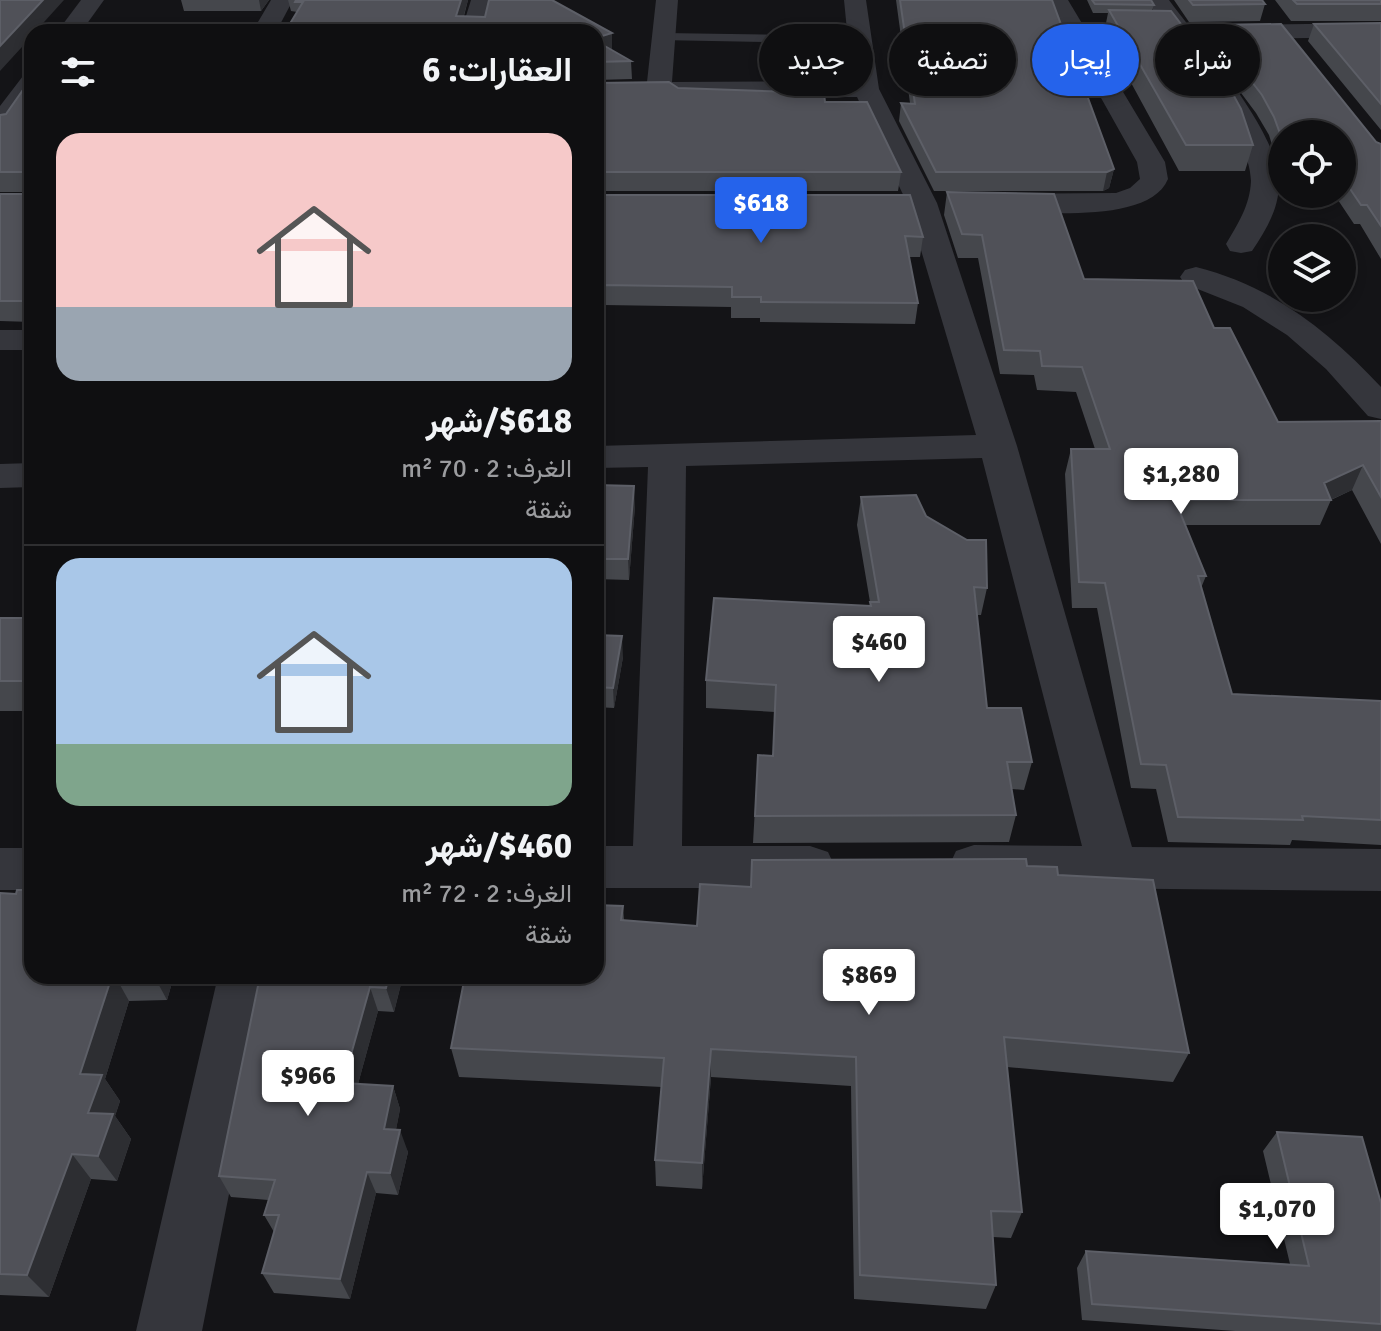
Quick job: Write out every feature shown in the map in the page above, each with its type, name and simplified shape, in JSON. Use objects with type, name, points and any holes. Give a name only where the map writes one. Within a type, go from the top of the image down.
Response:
[{"type":"street","points":[[75,24],[93,0]]},
{"type":"street","points":[[268,24],[282,0]]},
{"type":"street","points":[[475,24],[482,0]]},
{"type":"street","points":[[659,89],[667,0]]},
{"type":"street","points":[[855,0],[857,24]]},
{"type":"street","points":[[1263,5],[1303,55]]},
{"type":"street","points":[[1063,11],[1100,23]]},
{"type":"street","points":[[933,203],[1116,202],[1134,198],[1155,182],[1156,172],[1151,162],[1063,11]]},
{"type":"street","points":[[1150,12],[1170,24]]},
{"type":"street","points":[[1260,30],[1378,33]]},
{"type":"street","points":[[0,81],[24,84]]},
{"type":"street","points":[[604,90],[759,89]]},
{"type":"street","points":[[0,125],[24,93]]},
{"type":"street","points":[[870,96],[933,203],[1112,866]]},
{"type":"street","points":[[1225,96],[1268,151]]},
{"type":"street","points":[[1241,244],[1262,209],[1268,179]]},
{"type":"street","points":[[1196,277],[1254,298],[1302,327],[1321,343],[1381,408]]},
{"type":"street","points":[[0,340],[24,340]]},
{"type":"street","points":[[604,457],[998,446]]},
{"type":"street","points":[[657,867],[667,455]]},
{"type":"street","points":[[0,476],[24,475]]},
{"type":"street","points":[[604,867],[861,867]]},
{"type":"street","points":[[924,867],[1381,870]]},
{"type":"street","points":[[0,869],[24,869]]},
{"type":"street","points":[[169,1331],[243,984]]},
{"type":"lane","points":[[664,37],[759,38]]},
{"type":"building","points":[[0,0],[43,0],[0,46]]},
{"type":"building","points":[[461,0],[456,16],[485,17],[489,0],[552,0],[596,24],[290,24],[303,2],[295,2]]},
{"type":"building","points":[[900,0],[1052,0],[1061,24],[1032,24],[1032,96],[1087,96],[1114,169],[1107,172],[936,172],[901,103],[915,104],[914,96],[1016,96],[1016,24],[903,24]]},
{"type":"building","points":[[1092,0],[1151,0],[1154,5],[1095,4]]},
{"type":"building","points":[[1189,0],[1262,0],[1265,4],[1193,5]]},
{"type":"building","points":[[1293,0],[1381,0],[1381,4],[1297,4]]},
{"type":"building","points":[[1109,10],[1171,11],[1181,24],[1155,24],[1155,91],[1139,63],[1139,24],[1117,24]]},
{"type":"building","points":[[1381,23],[1381,104],[1314,24]]},
{"type":"building","points":[[1260,24],[1281,24],[1376,142],[1381,144],[1381,226],[1367,205],[1361,205],[1356,198],[1356,120],[1275,120],[1260,92]]},
{"type":"building","points":[[604,46],[631,61],[604,62]]},
{"type":"building","points":[[669,82],[678,88],[759,91],[759,96],[824,96],[825,102],[867,102],[901,172],[604,172],[604,83]]},
{"type":"building","points":[[24,88],[24,172],[0,172],[0,115],[6,114]]},
{"type":"building","points":[[1158,96],[1234,96],[1253,145],[1186,145]]},
{"type":"building","points":[[947,192],[1054,194],[1084,279],[1193,281],[1214,328],[1230,328],[1278,422],[1381,421],[1381,497],[1363,465],[1324,483],[1331,500],[1175,500],[1206,576],[1198,576],[1232,694],[1381,701],[1381,820],[1302,816],[1303,820],[1178,817],[1166,765],[1141,764],[1105,583],[1079,582],[1071,449],[1110,449],[1082,367],[1042,366],[1040,351],[1004,350],[982,235],[962,234]]},
{"type":"building","points":[[0,194],[24,194],[24,301],[0,301]]},
{"type":"building","points":[[604,195],[910,195],[923,237],[905,236],[918,303],[761,302],[761,297],[732,297],[732,287],[604,285]]},
{"type":"building","points":[[604,485],[634,486],[628,559],[604,559]]},
{"type":"building","points":[[916,495],[926,516],[967,540],[986,540],[987,588],[974,587],[987,708],[1021,708],[1032,762],[1007,762],[1016,815],[755,816],[758,755],[773,756],[776,685],[706,680],[714,598],[871,606],[870,602],[879,602],[861,497]]},
{"type":"building","points":[[0,618],[24,618],[24,681],[0,681]]},
{"type":"building","points":[[604,635],[622,636],[613,688],[604,687]]},
{"type":"building","points":[[1026,859],[1027,866],[1057,867],[1058,875],[1153,880],[1189,1053],[1004,1037],[1022,1212],[991,1211],[996,1285],[860,1275],[856,1057],[711,1049],[702,1163],[655,1160],[664,1058],[451,1048],[463,984],[604,984],[604,905],[623,906],[621,920],[697,926],[700,884],[751,887],[752,860]]},
{"type":"building","points":[[17,890],[24,890],[24,984],[109,984],[80,1074],[102,1075],[88,1113],[113,1114],[98,1156],[72,1154],[27,1275],[0,1274],[0,893],[16,894]]},
{"type":"building","points":[[258,984],[387,984],[386,988],[370,987],[343,1083],[393,1086],[384,1129],[400,1130],[390,1173],[367,1172],[340,1279],[262,1273],[279,1215],[264,1215],[275,1180],[219,1176]]},
{"type":"building","points":[[1277,1132],[1362,1137],[1381,1203],[1381,1324],[1092,1304],[1086,1251],[1309,1266]]}]
